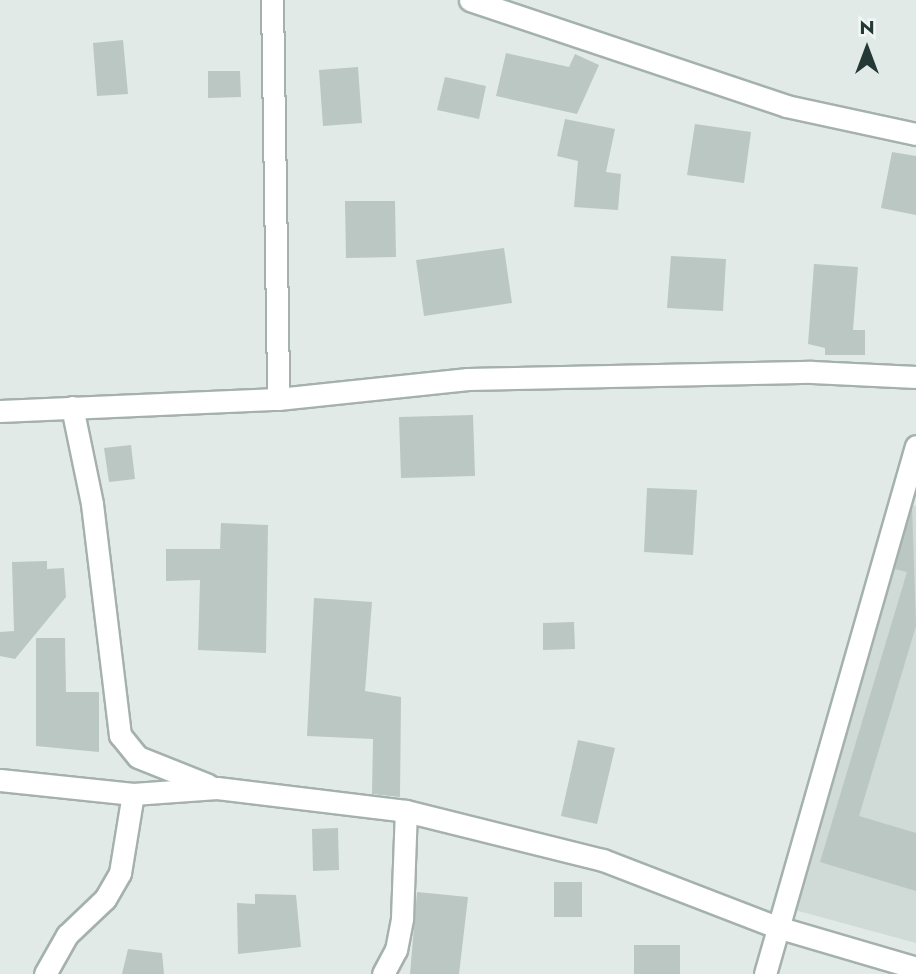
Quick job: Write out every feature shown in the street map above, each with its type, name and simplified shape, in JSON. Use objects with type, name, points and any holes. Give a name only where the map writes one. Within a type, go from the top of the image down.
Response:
[{"type":"street","points":[[272,0],[278,399]]},
{"type":"street","points":[[470,0],[786,106],[916,134]]},
{"type":"street","points":[[0,411],[278,399],[468,379],[799,372],[916,377]]},
{"type":"street","points":[[72,407],[92,504],[120,735],[138,757],[217,788]]},
{"type":"street","points":[[765,974],[916,446]]},
{"type":"street","points":[[0,780],[132,794],[217,788],[406,811],[603,860],[776,928],[916,968]]},
{"type":"street","points":[[45,974],[67,935],[105,899],[120,873],[132,794]]},
{"type":"street","points":[[383,974],[396,950],[402,918],[406,811]]},
{"type":"shaded area","points":[[913,505],[916,506],[916,943],[791,909]]},
{"type":"building","points":[[123,40],[128,94],[97,96],[93,43]]},
{"type":"building","points":[[506,53],[569,67],[575,54],[599,65],[577,114],[496,96]]},
{"type":"building","points":[[358,67],[362,123],[323,126],[319,70]]},
{"type":"building","points":[[208,71],[240,71],[241,97],[208,98]]},
{"type":"building","points":[[445,77],[486,86],[479,119],[437,110]]},
{"type":"building","points":[[565,119],[615,129],[606,172],[621,174],[618,210],[574,207],[578,161],[557,156]]},
{"type":"building","points":[[695,124],[751,132],[744,183],[687,175]]},
{"type":"building","points":[[892,152],[916,156],[916,215],[881,208]]},
{"type":"building","points":[[345,201],[395,201],[396,257],[346,258]]},
{"type":"building","points":[[504,248],[512,303],[424,316],[416,260]]},
{"type":"building","points":[[671,256],[726,259],[723,311],[667,308]]},
{"type":"building","points":[[814,264],[858,267],[853,330],[865,330],[865,355],[825,355],[825,348],[808,344]]},
{"type":"building","points":[[473,415],[475,476],[401,478],[399,417]]},
{"type":"building","points":[[131,445],[135,479],[109,482],[104,448]]},
{"type":"building","points":[[647,488],[697,490],[693,555],[644,552]]},
{"type":"building","points":[[912,506],[916,626],[859,816],[916,833],[916,891],[820,862],[907,572],[895,569]]},
{"type":"building","points":[[221,523],[268,525],[266,653],[198,650],[200,580],[166,581],[166,549],[220,549]]},
{"type":"building","points":[[47,561],[47,569],[64,568],[66,597],[15,659],[0,656],[0,632],[14,631],[12,562]]},
{"type":"building","points":[[314,598],[372,602],[365,691],[401,697],[400,797],[372,794],[373,739],[307,736]]},
{"type":"building","points":[[574,622],[575,649],[543,650],[543,623]]},
{"type":"building","points":[[36,638],[65,638],[66,692],[99,692],[99,752],[36,746]]},
{"type":"building","points":[[578,740],[615,748],[597,824],[561,816]]},
{"type":"building","points":[[338,828],[339,870],[313,871],[312,829]]},
{"type":"building","points":[[554,882],[582,882],[582,917],[554,917]]},
{"type":"building","points":[[417,892],[468,897],[459,974],[410,974]]},
{"type":"building","points":[[255,894],[296,895],[301,947],[238,954],[237,903],[255,904]]},
{"type":"building","points":[[634,945],[680,945],[680,974],[634,974]]},
{"type":"building","points":[[128,949],[162,953],[164,974],[122,974]]}]
